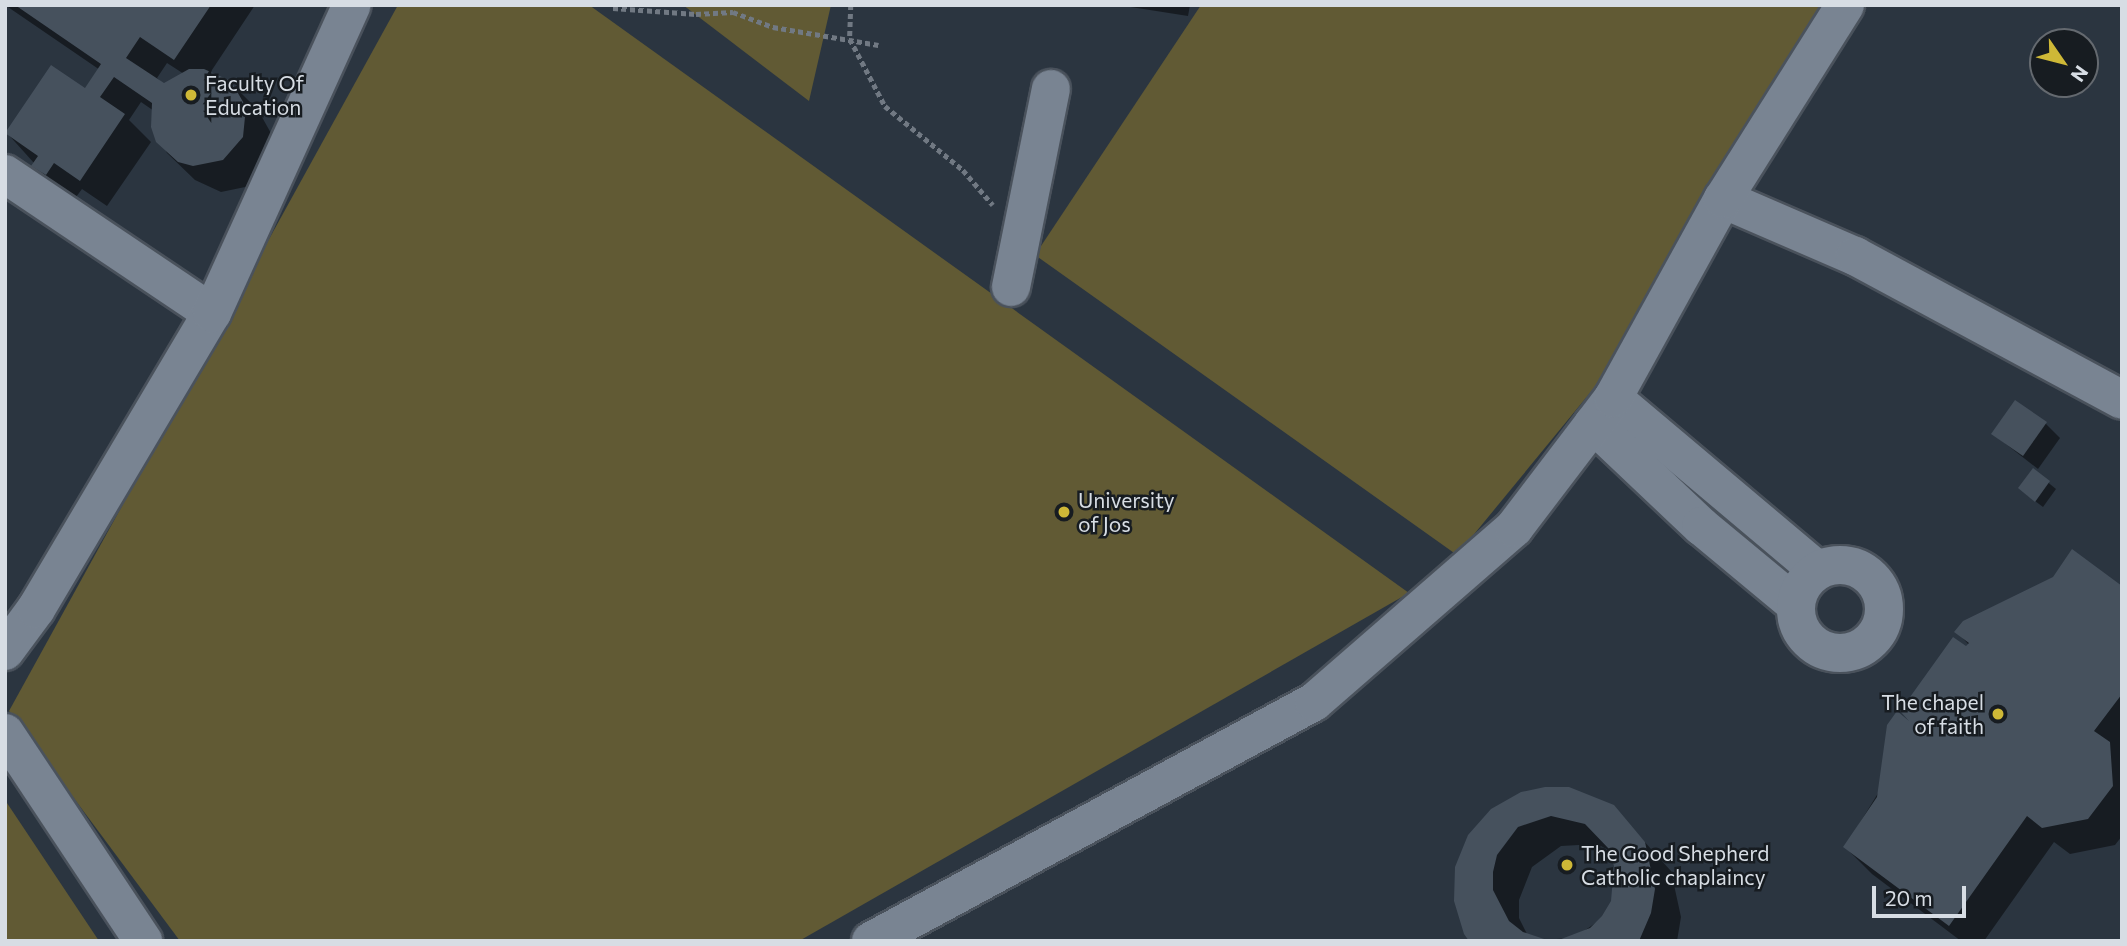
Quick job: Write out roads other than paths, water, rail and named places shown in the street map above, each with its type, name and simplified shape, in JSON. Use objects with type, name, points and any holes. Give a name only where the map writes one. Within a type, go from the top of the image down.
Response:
[{"type":"street","points":[[5,651],[36,609],[212,313],[352,5]]},
{"type":"street","points":[[871,941],[1314,702],[1514,528],[1603,411],[1724,199],[1845,5]]},
{"type":"street","points":[[1011,287],[1051,89]]},
{"type":"street","points":[[5,174],[212,313]]},
{"type":"street","points":[[1724,199],[1854,256],[2122,400]]},
{"type":"street","points":[[1603,411],[1729,492],[1817,570]]},
{"type":"street","points":[[1603,411],[1701,526],[1795,604]]},
{"type":"street","points":[[1701,526],[1729,492]]},
{"type":"street","points":[[1843,564],[1868,574],[1877,584],[1884,611],[1874,637],[1850,652],[1822,650],[1801,631],[1795,604],[1799,591],[1817,570],[1843,564]]},
{"type":"street","points":[[5,733],[143,941]]},
{"type":"place","name":"Faculty Of Education","points":[[191,95]]},
{"type":"place","name":"University of Jos","points":[[1064,512]]},
{"type":"place","name":"The chapel of faith","points":[[1998,714]]},
{"type":"place","name":"The Good Shepherd Catholic chaplaincy","points":[[1567,865]]}]
